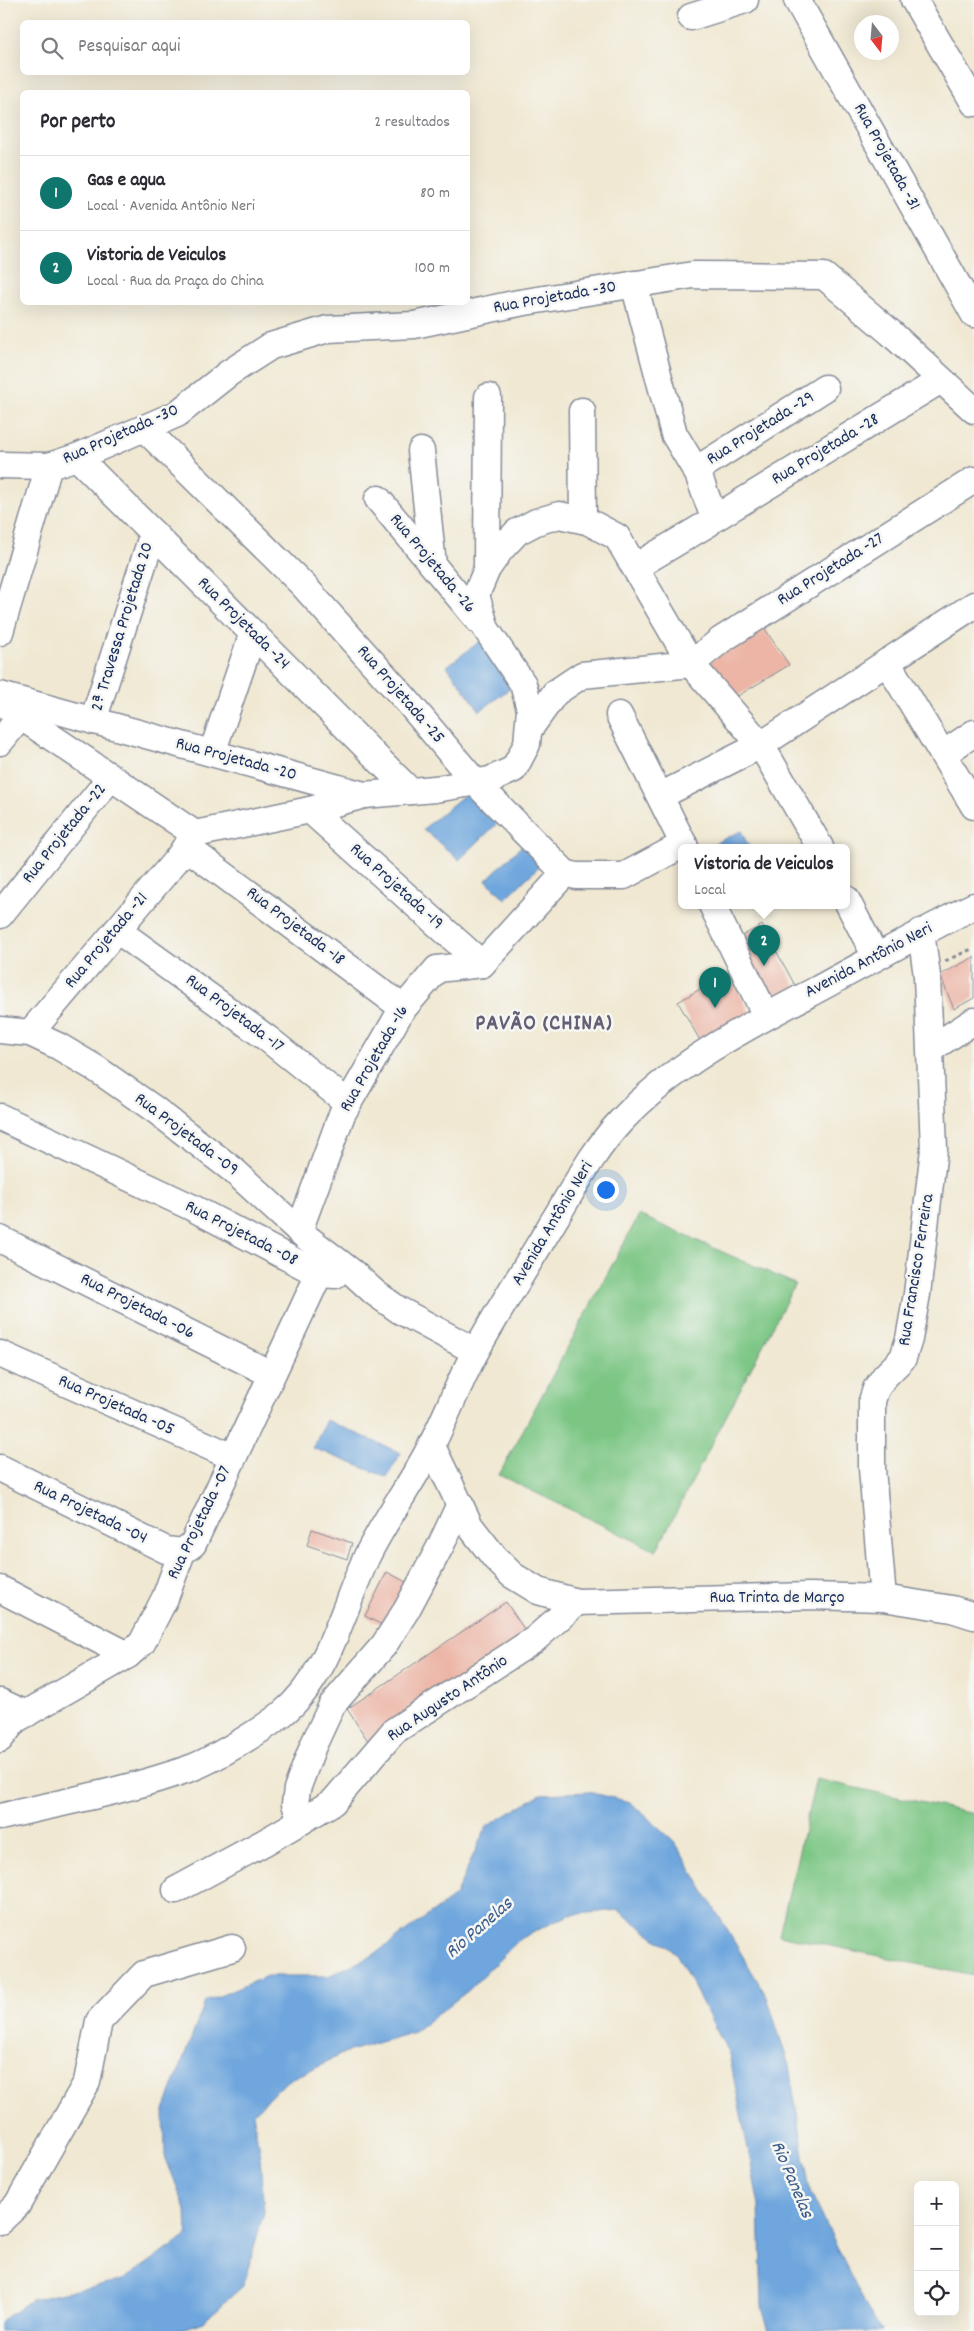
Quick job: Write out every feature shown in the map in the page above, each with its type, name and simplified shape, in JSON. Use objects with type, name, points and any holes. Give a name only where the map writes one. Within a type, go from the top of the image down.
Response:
[{"type":"street","points":[[692,17],[745,0]]},
{"type":"street","name":"Rua Projetada -31","points":[[797,0],[974,314]]},
{"type":"street","points":[[914,0],[974,103]]},
{"type":"street","name":"Rua Projetada -30","points":[[0,465],[49,466],[77,457],[145,429],[177,414],[229,372],[271,346],[328,329],[414,325],[519,304],[693,275],[824,276],[892,333],[974,410]]},
{"type":"street","points":[[634,284],[674,434],[696,470],[710,503],[712,519]]},
{"type":"street","name":"Rua Projetada -28","points":[[635,567],[941,380]]},
{"type":"street","name":"Rua Projetada -29","points":[[696,470],[825,388]]},
{"type":"street","points":[[487,569],[488,397]]},
{"type":"street","points":[[582,411],[585,521]]},
{"type":"street","name":"Rua Projetada -25","points":[[145,429],[303,585],[407,701],[474,781],[565,873]]},
{"type":"street","points":[[421,451],[433,566]]},
{"type":"street","name":"Rua Projetada -24","points":[[77,457],[410,791]]},
{"type":"street","points":[[0,632],[49,466]]},
{"type":"street","name":"Rua Projetada -27","points":[[691,664],[721,640],[974,480]]},
{"type":"street","name":"Rua Projetada -26","points":[[378,499],[486,629],[523,684],[530,709],[530,728]]},
{"type":"street","points":[[487,569],[501,549],[517,532],[536,522],[559,515],[585,521],[617,538],[691,664],[762,745],[818,844]]},
{"type":"street","name":"2ª Travessa Projetada 20","points":[[94,721],[153,533]]},
{"type":"street","name":"Rua Projetada -26","points":[[486,629],[476,595],[487,569]]},
{"type":"street","points":[[660,796],[762,745],[974,605]]},
{"type":"street","points":[[212,753],[253,633]]},
{"type":"street","points":[[887,662],[974,806]]},
{"type":"street","points":[[530,728],[555,693],[582,675],[691,664]]},
{"type":"street","name":"Rua Projetada -20","points":[[0,695],[364,794],[410,791],[490,780],[514,769],[526,744],[530,728]]},
{"type":"street","points":[[0,742],[10,709],[111,777],[190,841],[364,794]]},
{"type":"street","points":[[619,714],[683,844]]},
{"type":"street","points":[[943,754],[974,733]]},
{"type":"street","name":"Rua Projetada -22","points":[[0,915],[111,777]]},
{"type":"street","name":"Rua Projetada -19","points":[[310,810],[482,964]]},
{"type":"street","name":"Rua Projetada -21","points":[[30,1033],[190,841]]},
{"type":"street","name":"Rua Projetada -18","points":[[190,841],[197,855],[403,1008]]},
{"type":"street","points":[[482,964],[565,873],[576,876],[624,876],[678,849]]},
{"type":"street","name":"Avenida Antônio Neri","points":[[0,1817],[125,1788],[195,1767],[247,1737],[283,1713],[308,1688],[328,1652],[367,1556],[432,1446],[475,1351],[577,1182],[601,1145],[620,1122],[655,1090],[697,1058],[766,1016],[921,932],[974,906]]},
{"type":"street","points":[[850,907],[876,957]]},
{"type":"street","points":[[714,909],[766,1016]]},
{"type":"street","name":"Rua Projetada -17","points":[[117,930],[252,1027],[348,1103]]},
{"type":"street","name":"Rua Francisco Ferreira","points":[[883,1598],[872,1469],[872,1400],[884,1376],[903,1358],[909,1339],[917,1294],[934,1149],[932,1048],[921,932]]},
{"type":"street","name":"Rua Projetada -16","points":[[299,1231],[348,1103],[403,1008],[437,969],[482,964]]},
{"type":"street","points":[[932,1048],[974,1021]]},
{"type":"street","name":"Rua Projetada -09","points":[[0,1030],[30,1033],[58,1046],[95,1068],[154,1109],[233,1170],[299,1231],[335,1261],[353,1273]]},
{"type":"street","name":"Rua Projetada -08","points":[[0,1117],[191,1208],[318,1274],[339,1276],[353,1273]]},
{"type":"street","name":"Rua Projetada -06","points":[[1,1239],[271,1374]]},
{"type":"street","points":[[353,1273],[375,1293],[399,1310],[475,1351]]},
{"type":"street","name":"Rua Projetada -07","points":[[0,1739],[15,1720],[128,1654],[142,1643],[165,1598],[182,1552],[193,1544],[318,1274]]},
{"type":"street","name":"Rua Projetada -05","points":[[0,1354],[233,1457]]},
{"type":"street","points":[[432,1446],[470,1526],[495,1558],[512,1575],[538,1591],[577,1602]]},
{"type":"street","name":"Rua Projetada -04","points":[[0,1468],[166,1550],[182,1552]]},
{"type":"street","points":[[302,1821],[295,1804],[297,1789],[313,1746],[332,1705],[384,1645],[407,1609],[441,1546],[460,1504]]},
{"type":"street","points":[[0,1589],[128,1654]]},
{"type":"street","name":"Rua Trinta de Março","points":[[577,1602],[800,1596],[883,1598],[943,1607],[974,1616]]},
{"type":"street","name":"Rua Augusto Antônio","points":[[176,1890],[333,1802],[394,1731],[534,1640],[577,1602]]},
{"type":"street","points":[[0,1702],[26,1714]]},
{"type":"street","points":[[0,1800],[35,1809]]},
{"type":"street","points":[[0,2221],[16,2206],[87,2082],[99,2021],[144,1974],[232,1948]]},
{"type":"path","points":[[926,970],[974,948]]},
{"type":"green space","points":[[639,1215],[795,1284],[656,1551],[499,1475]]},
{"type":"green space","points":[[816,1779],[974,1814],[974,1976],[779,1935]]},
{"type":"water","points":[[486,637],[517,683],[480,711],[447,666]]},
{"type":"water","points":[[475,786],[504,817],[459,860],[423,829]]},
{"type":"water","points":[[741,831],[748,844],[713,844]]},
{"type":"water","points":[[529,839],[549,857],[505,899],[486,880]]},
{"type":"water","points":[[326,1420],[401,1453],[387,1477],[313,1448]]},
{"type":"water","name":"Rio Panelas","points":[[589,1792],[630,1802],[675,1842],[767,1997],[789,2066],[810,2191],[867,2308],[881,2331],[769,2331],[762,2306],[759,2205],[729,2054],[676,1953],[618,1910],[569,1915],[521,1938],[469,1990],[414,2032],[346,2052],[286,2082],[253,2113],[260,2157],[264,2212],[243,2286],[203,2322],[176,2331],[0,2331],[0,2322],[31,2300],[123,2280],[187,2236],[186,2210],[165,2156],[164,2110],[205,2002],[267,1976],[328,1976],[372,1956],[455,1896],[486,1827],[541,1794]]},
{"type":"building","points":[[763,626],[789,665],[731,700],[703,667]]},
{"type":"building","points":[[762,925],[797,989],[766,1007],[731,942]]},
{"type":"building","points":[[974,957],[974,998],[954,1009],[940,975]]},
{"type":"building","points":[[729,972],[751,1015],[701,1042],[678,1002]]},
{"type":"building","points":[[312,1529],[352,1543],[347,1559],[307,1545]]},
{"type":"building","points":[[387,1572],[406,1582],[384,1626],[365,1616]]},
{"type":"building","points":[[506,1602],[530,1638],[370,1744],[347,1709]]},
{"type":"place","name":"Vistoria de Veiculos","points":[[764,966]]},
{"type":"place","name":"Gas e agua","points":[[715,1008]]},
{"type":"district","name":"PAVÃO (CHINA)","points":[[544,1024]]}]
